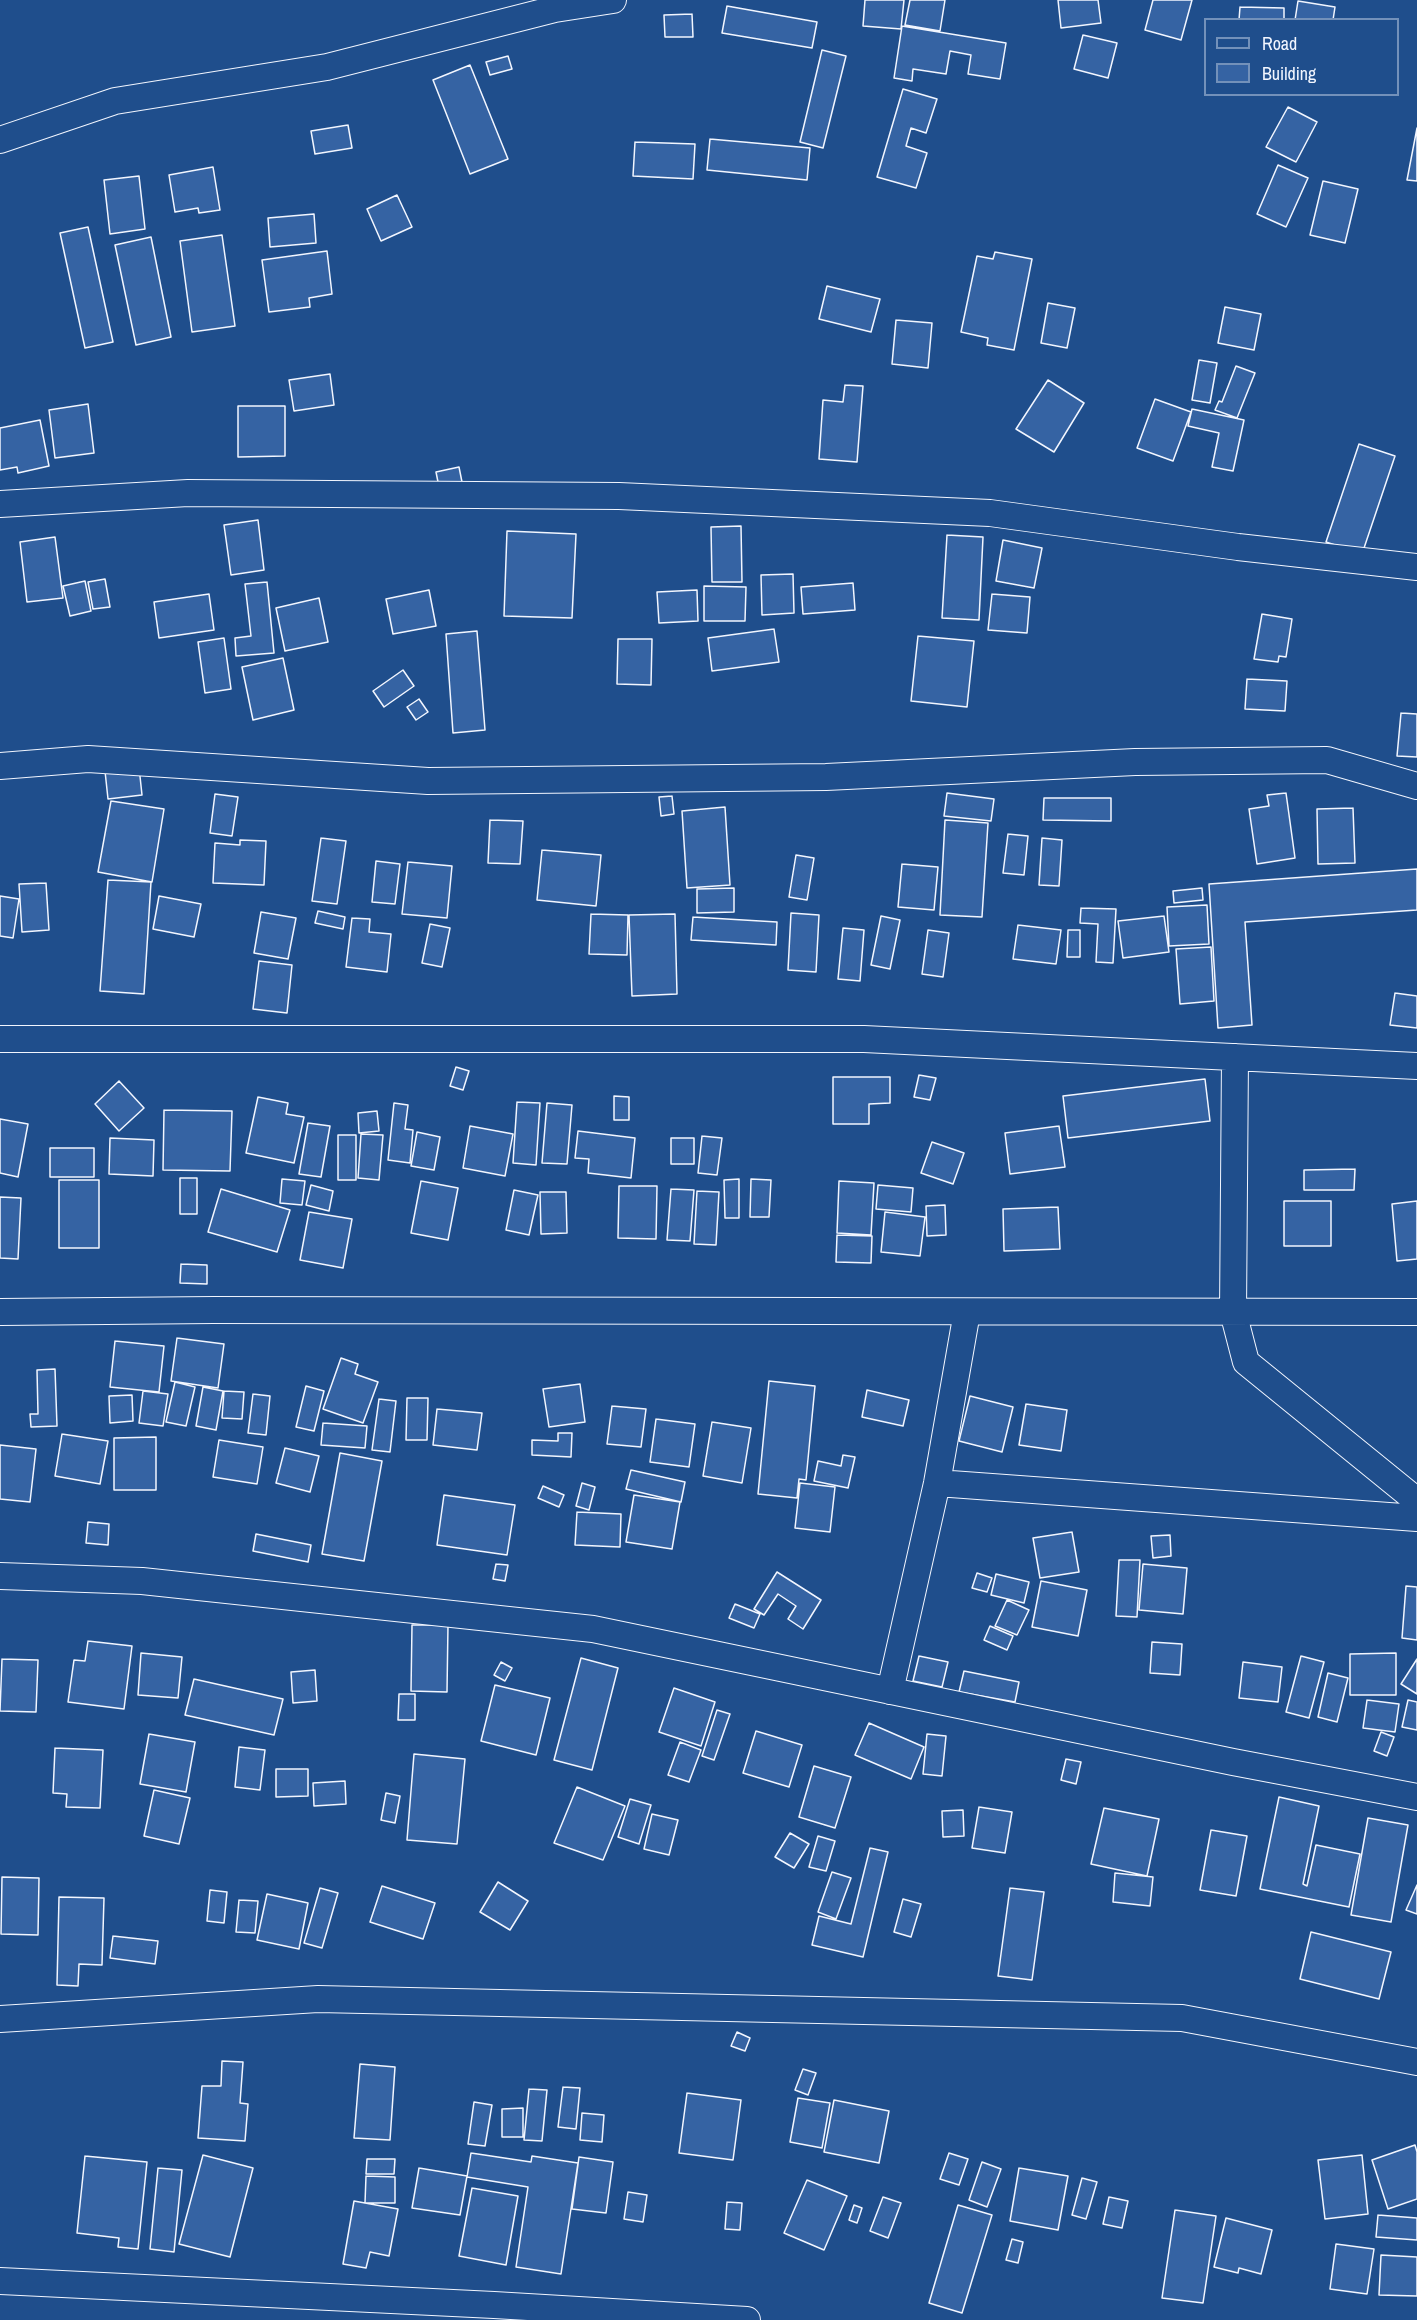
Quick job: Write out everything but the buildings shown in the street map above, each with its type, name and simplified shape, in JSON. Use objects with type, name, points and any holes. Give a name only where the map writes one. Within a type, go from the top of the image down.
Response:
[{"type":"street","points":[[0,140],[115,101],[327,67],[555,9],[613,0]]},
{"type":"street","points":[[2,507],[188,493],[619,496],[990,513],[1238,547],[1417,567]]},
{"type":"street","points":[[0,766],[88,759],[428,781],[826,777],[1136,762],[1327,760],[1417,786]]},
{"type":"street","points":[[0,1039],[864,1039],[1417,1066]]},
{"type":"street","points":[[1235,1057],[1233,1312],[1246,1362],[1417,1501]]},
{"type":"street","points":[[0,1312],[214,1310],[1417,1312]]},
{"type":"street","points":[[890,1691],[937,1483],[967,1312]]},
{"type":"street","points":[[937,1483],[1199,1500],[1417,1518]]},
{"type":"street","points":[[0,1576],[142,1581],[593,1629],[1233,1762],[1417,1797]]},
{"type":"street","points":[[0,2019],[318,1999],[1182,2018],[1417,2062]]},
{"type":"street","points":[[0,2281],[747,2320]]}]
